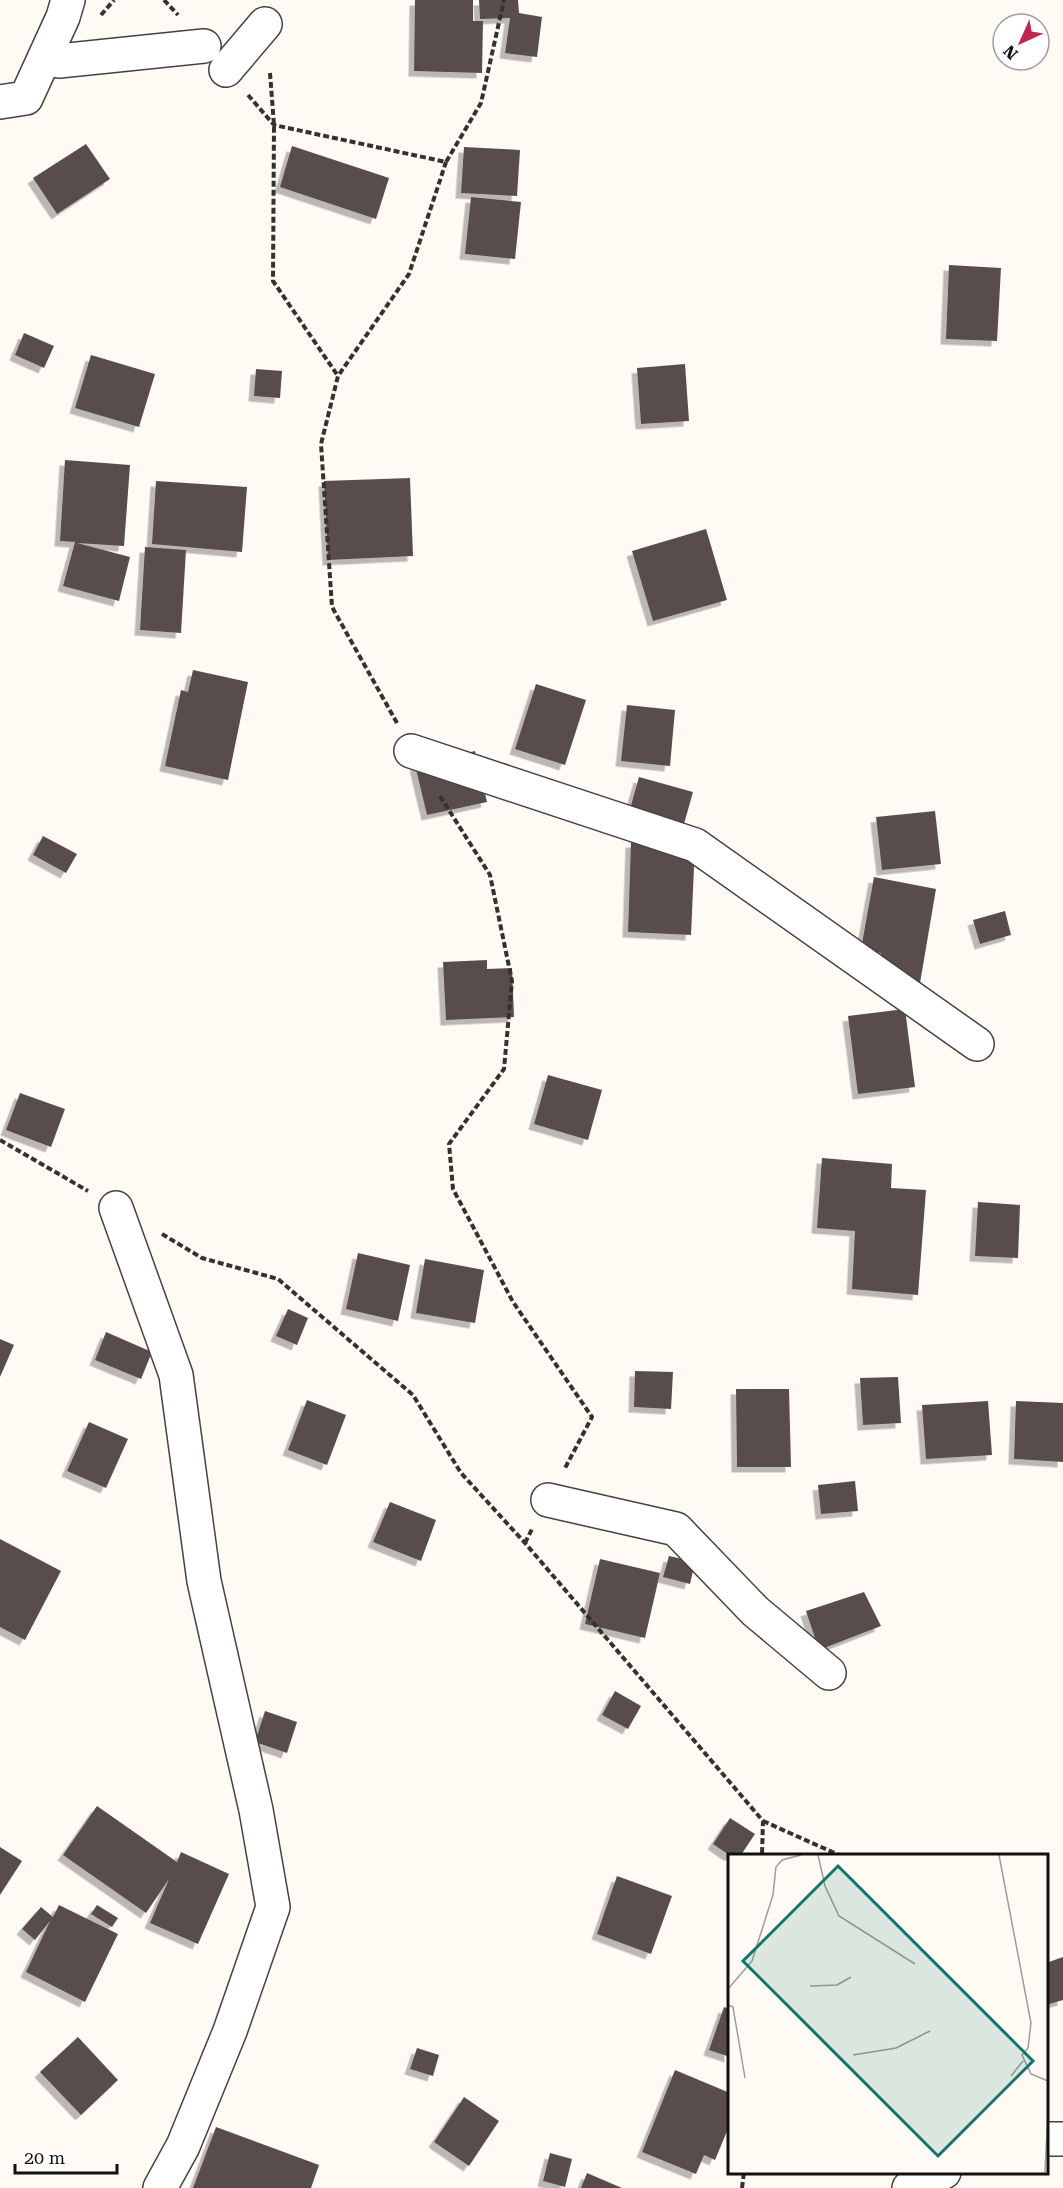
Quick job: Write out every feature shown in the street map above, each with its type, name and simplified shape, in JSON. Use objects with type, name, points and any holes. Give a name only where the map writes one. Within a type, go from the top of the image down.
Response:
[{"type":"street","points":[[0,102],[26,98],[63,17],[68,0]]},
{"type":"street","points":[[226,70],[265,24]]},
{"type":"street","points":[[59,61],[204,46]]},
{"type":"street","points":[[411,750],[695,845],[977,1044]]},
{"type":"street","points":[[116,1208],[176,1375],[204,1581],[256,1810],[273,1907],[230,2031],[183,2146],[160,2188]]},
{"type":"street","points":[[548,1500],[676,1529],[755,1611],[829,1673]]},
{"type":"street","points":[[909,2188],[942,2173]]},
{"type":"path","points":[[165,0],[204,46]]},
{"type":"path","points":[[504,0],[481,103],[446,162],[409,274],[338,376],[321,444],[332,607],[372,674],[411,750],[490,875],[512,981],[504,1069],[449,1144],[453,1190],[513,1302],[592,1417],[525,1543]]},
{"type":"path","points":[[226,70],[274,125],[446,162]]},
{"type":"path","points":[[274,125],[273,281],[338,376]]},
{"type":"path","points":[[0,1140],[202,1257],[278,1279],[413,1395],[461,1473],[525,1543],[763,1821],[837,1854]]},
{"type":"path","points":[[762,1854],[763,1821]]},
{"type":"path","points":[[742,2188],[744,2173]]},
{"type":"building","points":[[415,0],[473,0],[473,21],[483,21],[482,73],[414,71]]},
{"type":"building","points":[[479,0],[518,0],[519,13],[542,17],[537,57],[505,53],[510,18],[480,19]]},
{"type":"building","points":[[86,144],[110,179],[57,214],[33,178]]},
{"type":"building","points":[[292,146],[389,178],[376,219],[280,187]]},
{"type":"building","points":[[464,147],[520,150],[517,196],[461,193]]},
{"type":"building","points":[[471,197],[521,202],[515,259],[465,254]]},
{"type":"building","points":[[949,265],[1001,268],[997,341],[946,339]]},
{"type":"building","points":[[24,333],[54,346],[44,368],[15,355]]},
{"type":"building","points":[[91,355],[155,374],[139,427],[75,408]]},
{"type":"building","points":[[685,364],[689,421],[641,424],[637,368]]},
{"type":"building","points":[[256,369],[282,371],[280,398],[254,396]]},
{"type":"building","points":[[65,460],[130,465],[124,546],[77,543],[130,557],[119,601],[63,586],[75,542],[60,541]]},
{"type":"building","points":[[410,478],[413,556],[328,560],[324,481]]},
{"type":"building","points":[[156,481],[247,487],[242,552],[152,544]]},
{"type":"building","points":[[706,529],[727,600],[653,621],[632,551]]},
{"type":"building","points":[[145,547],[186,550],[181,633],[140,630]]},
{"type":"building","points":[[193,670],[248,682],[228,780],[165,766],[181,690],[188,692]]},
{"type":"building","points":[[536,684],[586,700],[565,765],[515,749]]},
{"type":"building","points":[[627,705],[675,710],[670,766],[621,761]]},
{"type":"building","points":[[475,751],[487,802],[427,815],[415,765]]},
{"type":"building","points":[[639,777],[693,792],[682,831],[628,816]]},
{"type":"building","points":[[935,811],[941,864],[882,870],[876,817]]},
{"type":"building","points":[[43,836],[77,854],[66,873],[33,855]]},
{"type":"building","points":[[631,842],[695,845],[691,935],[628,932]]},
{"type":"building","points":[[874,877],[936,889],[919,989],[876,981],[881,953],[861,949]]},
{"type":"building","points":[[1005,911],[1011,935],[980,944],[973,920]]},
{"type":"building","points":[[487,960],[487,969],[512,968],[514,1017],[446,1020],[443,962]]},
{"type":"building","points":[[905,1009],[915,1087],[858,1094],[848,1016]]},
{"type":"building","points":[[548,1075],[602,1090],[588,1140],[534,1124]]},
{"type":"building","points":[[20,1093],[65,1109],[51,1147],[6,1130]]},
{"type":"building","points":[[822,1158],[892,1164],[891,1188],[926,1190],[918,1295],[852,1289],[855,1231],[817,1228]]},
{"type":"building","points":[[978,1202],[1020,1205],[1018,1258],[975,1256]]},
{"type":"building","points":[[358,1253],[410,1265],[398,1321],[346,1309]]},
{"type":"building","points":[[425,1259],[484,1270],[475,1323],[416,1313]]},
{"type":"building","points":[[288,1309],[308,1318],[297,1345],[276,1336]]},
{"type":"building","points":[[106,1332],[152,1352],[141,1379],[95,1360]]},
{"type":"building","points":[[0,1339],[14,1345],[0,1377]]},
{"type":"building","points":[[635,1371],[673,1372],[671,1409],[634,1407]]},
{"type":"building","points":[[898,1377],[901,1423],[863,1425],[860,1378]]},
{"type":"building","points":[[736,1389],[789,1389],[791,1467],[737,1467]]},
{"type":"building","points":[[307,1400],[346,1415],[327,1465],[288,1450]]},
{"type":"building","points":[[988,1401],[992,1455],[926,1459],[922,1405]]},
{"type":"building","points":[[1016,1401],[1063,1403],[1063,1462],[1014,1459]]},
{"type":"building","points":[[89,1422],[128,1439],[106,1488],[67,1471]]},
{"type":"building","points":[[855,1481],[858,1511],[821,1514],[818,1485]]},
{"type":"building","points":[[390,1502],[436,1520],[421,1561],[373,1542]]},
{"type":"building","points":[[0,1539],[61,1571],[25,1640],[0,1627]]},
{"type":"building","points":[[669,1556],[695,1562],[690,1584],[663,1577]]},
{"type":"building","points":[[600,1559],[660,1573],[645,1638],[585,1624]]},
{"type":"building","points":[[864,1592],[881,1626],[819,1650],[806,1611]]},
{"type":"building","points":[[615,1691],[641,1706],[628,1729],[602,1715]]},
{"type":"building","points":[[265,1711],[297,1722],[287,1753],[255,1742]]},
{"type":"building","points":[[97,1806],[177,1862],[181,1852],[229,1874],[198,1944],[150,1923],[169,1879],[146,1913],[63,1855]]},
{"type":"building","points":[[730,1818],[755,1834],[742,1854],[728,1854],[713,1844]]},
{"type":"building","points":[[0,1847],[22,1861],[0,1895]]},
{"type":"building","points":[[617,1876],[672,1896],[651,1954],[597,1934]]},
{"type":"building","points":[[59,1905],[118,1934],[85,2002],[26,1972],[50,1921],[35,1940],[22,1929],[41,1907],[53,1917]]},
{"type":"building","points":[[97,1905],[118,1918],[112,1927],[91,1914]]},
{"type":"building","points":[[1063,1957],[1063,2000],[1048,2004],[1048,1962]]},
{"type":"building","points":[[724,2007],[728,2008],[728,2056],[709,2050]]},
{"type":"building","points":[[78,2037],[118,2080],[81,2115],[40,2072]]},
{"type":"building","points":[[417,2048],[439,2055],[433,2076],[410,2069]]},
{"type":"building","points":[[675,2070],[728,2092],[728,2129],[715,2160],[704,2155],[696,2174],[642,2152]]},
{"type":"building","points":[[464,2097],[499,2121],[469,2166],[434,2142]]},
{"type":"building","points":[[216,2127],[319,2165],[311,2188],[193,2188]]},
{"type":"building","points":[[550,2153],[572,2159],[565,2187],[543,2181]]},
{"type":"building","points":[[587,2173],[622,2188],[581,2188]]}]
